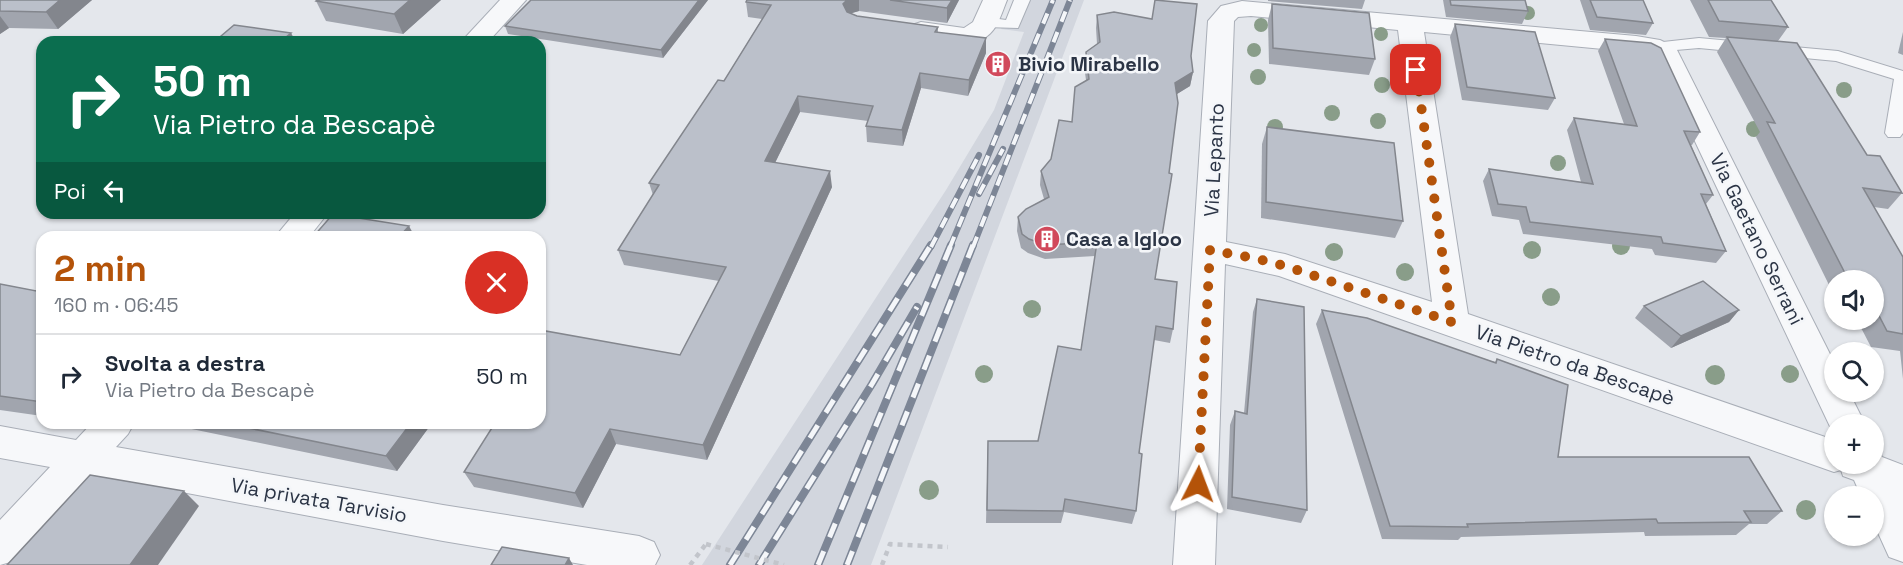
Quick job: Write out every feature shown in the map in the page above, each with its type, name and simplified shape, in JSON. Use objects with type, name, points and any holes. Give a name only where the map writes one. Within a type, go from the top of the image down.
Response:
[{"type":"street","points":[[480,36],[514,0]]},
{"type":"street","name":"Via Lepanto","points":[[1194,565],[1223,14],[1229,10],[1251,9],[1410,23]]},
{"type":"street","points":[[902,27],[961,36],[984,19]]},
{"type":"street","points":[[1452,322],[1410,23],[1636,44],[1651,46],[1667,54]]},
{"type":"street","name":"Via Gaetano Serrani","points":[[1667,54],[1842,414]]},
{"type":"street","points":[[296,231],[308,219]]},
{"type":"street","name":"Via Pietro da Bescapè","points":[[1210,250],[1285,266],[1824,453]]},
{"type":"street","points":[[0,548],[109,429]]},
{"type":"street","name":"Via privata Tarvisio","points":[[0,442],[443,523],[639,555]]},
{"type":"street","points":[[1868,474],[1903,544]]},
{"type":"lane","points":[[984,19],[1012,25],[1022,0]]},
{"type":"lane","points":[[1667,54],[1669,46],[1692,43],[1838,57],[1903,76],[1894,133]]},
{"type":"path","points":[[690,565],[706,544],[784,565]]},
{"type":"path","points":[[882,565],[890,544],[948,548]]},
{"type":"shaded area","points":[[1014,0],[1084,0],[871,565],[702,565],[946,190],[994,110],[1024,32],[1001,29]]},
{"type":"building","points":[[0,0],[60,0],[46,12],[0,11]]},
{"type":"building","points":[[317,0],[410,0],[394,14]]},
{"type":"building","points":[[531,0],[699,0],[661,50],[505,26]]},
{"type":"building","points":[[747,0],[847,0],[843,4],[847,12],[857,16],[938,27],[935,32],[986,38],[969,80],[920,73],[902,130],[866,126],[873,106],[798,96],[765,161],[830,171],[703,445],[610,429],[575,493],[464,472],[491,429],[546,429],[546,331],[680,355],[726,267],[618,250],[659,185],[649,183],[718,80],[724,81],[771,5],[746,2]]},
{"type":"building","points":[[890,0],[952,0],[947,8]]},
{"type":"building","points":[[1155,0],[1197,4],[1191,56],[1193,72],[1175,83],[1178,103],[1169,173],[1172,174],[1155,279],[1177,282],[1173,329],[1156,326],[1139,453],[1142,454],[1136,511],[1065,499],[1063,511],[987,510],[988,441],[1038,441],[1058,346],[1081,350],[1097,242],[1046,245],[1022,234],[1018,217],[1026,209],[1049,197],[1041,171],[1051,159],[1059,120],[1072,122],[1075,87],[1089,79],[1086,52],[1100,42],[1097,15],[1114,12],[1152,19]]},
{"type":"building","points":[[1450,0],[1525,0],[1528,11],[1451,5]]},
{"type":"building","points":[[1590,0],[1643,0],[1653,23],[1597,17]]},
{"type":"building","points":[[1708,0],[1771,0],[1788,27],[1719,21]]},
{"type":"building","points":[[1272,4],[1369,13],[1375,59],[1273,48]]},
{"type":"building","points":[[1455,24],[1535,32],[1555,98],[1467,87]]},
{"type":"building","points":[[234,25],[291,33],[287,36],[221,36]]},
{"type":"building","points":[[1727,37],[1797,43],[1867,155],[1880,156],[1902,193],[1863,188],[1903,257],[1903,334],[1887,331],[1884,325],[1884,270],[1843,270],[1767,122],[1775,123]]},
{"type":"building","points":[[1605,39],[1651,43],[1661,48],[1700,132],[1684,131],[1713,195],[1701,194],[1726,251],[1663,243],[1661,237],[1530,222],[1526,207],[1498,204],[1489,169],[1593,184],[1574,118],[1637,126]]},
{"type":"building","points":[[1267,127],[1394,143],[1403,221],[1266,202]]},
{"type":"building","points":[[329,219],[365,219],[409,226],[404,231],[318,231]]},
{"type":"building","points":[[1703,281],[1739,310],[1681,336],[1644,306]]},
{"type":"building","points":[[0,284],[36,291],[36,401],[0,396]]},
{"type":"building","points":[[1257,299],[1304,307],[1307,510],[1232,497],[1235,411],[1247,414]]},
{"type":"building","points":[[1322,310],[1367,318],[1496,363],[1497,359],[1568,385],[1558,457],[1749,457],[1782,511],[1744,511],[1751,522],[1658,523],[1656,519],[1467,524],[1468,527],[1390,526]]},
{"type":"building","points":[[253,429],[406,429],[386,456]]},
{"type":"building","points":[[90,475],[184,491],[130,565],[7,565]]},
{"type":"building","points":[[502,547],[569,558],[565,565],[491,565]]},
{"type":"railway","points":[[950,247],[1053,0]]},
{"type":"railway","points":[[973,247],[1070,0]]},
{"type":"railway","points":[[979,194],[1003,149]]},
{"type":"railway","points":[[931,247],[979,155]]},
{"type":"railway","points":[[730,565],[931,245]]},
{"type":"railway","points":[[818,565],[951,245]]},
{"type":"railway","points":[[847,565],[973,245]]},
{"type":"railway","points":[[759,565],[872,384],[917,307]]},
{"type":"place","name":"Bivio Mirabello","points":[[998,64]]},
{"type":"place","name":"Casa a Igloo","points":[[1047,239]]},
{"type":"route","points":[[1198,484],[1210,250],[1285,266],[1452,322],[1416,70]]}]
